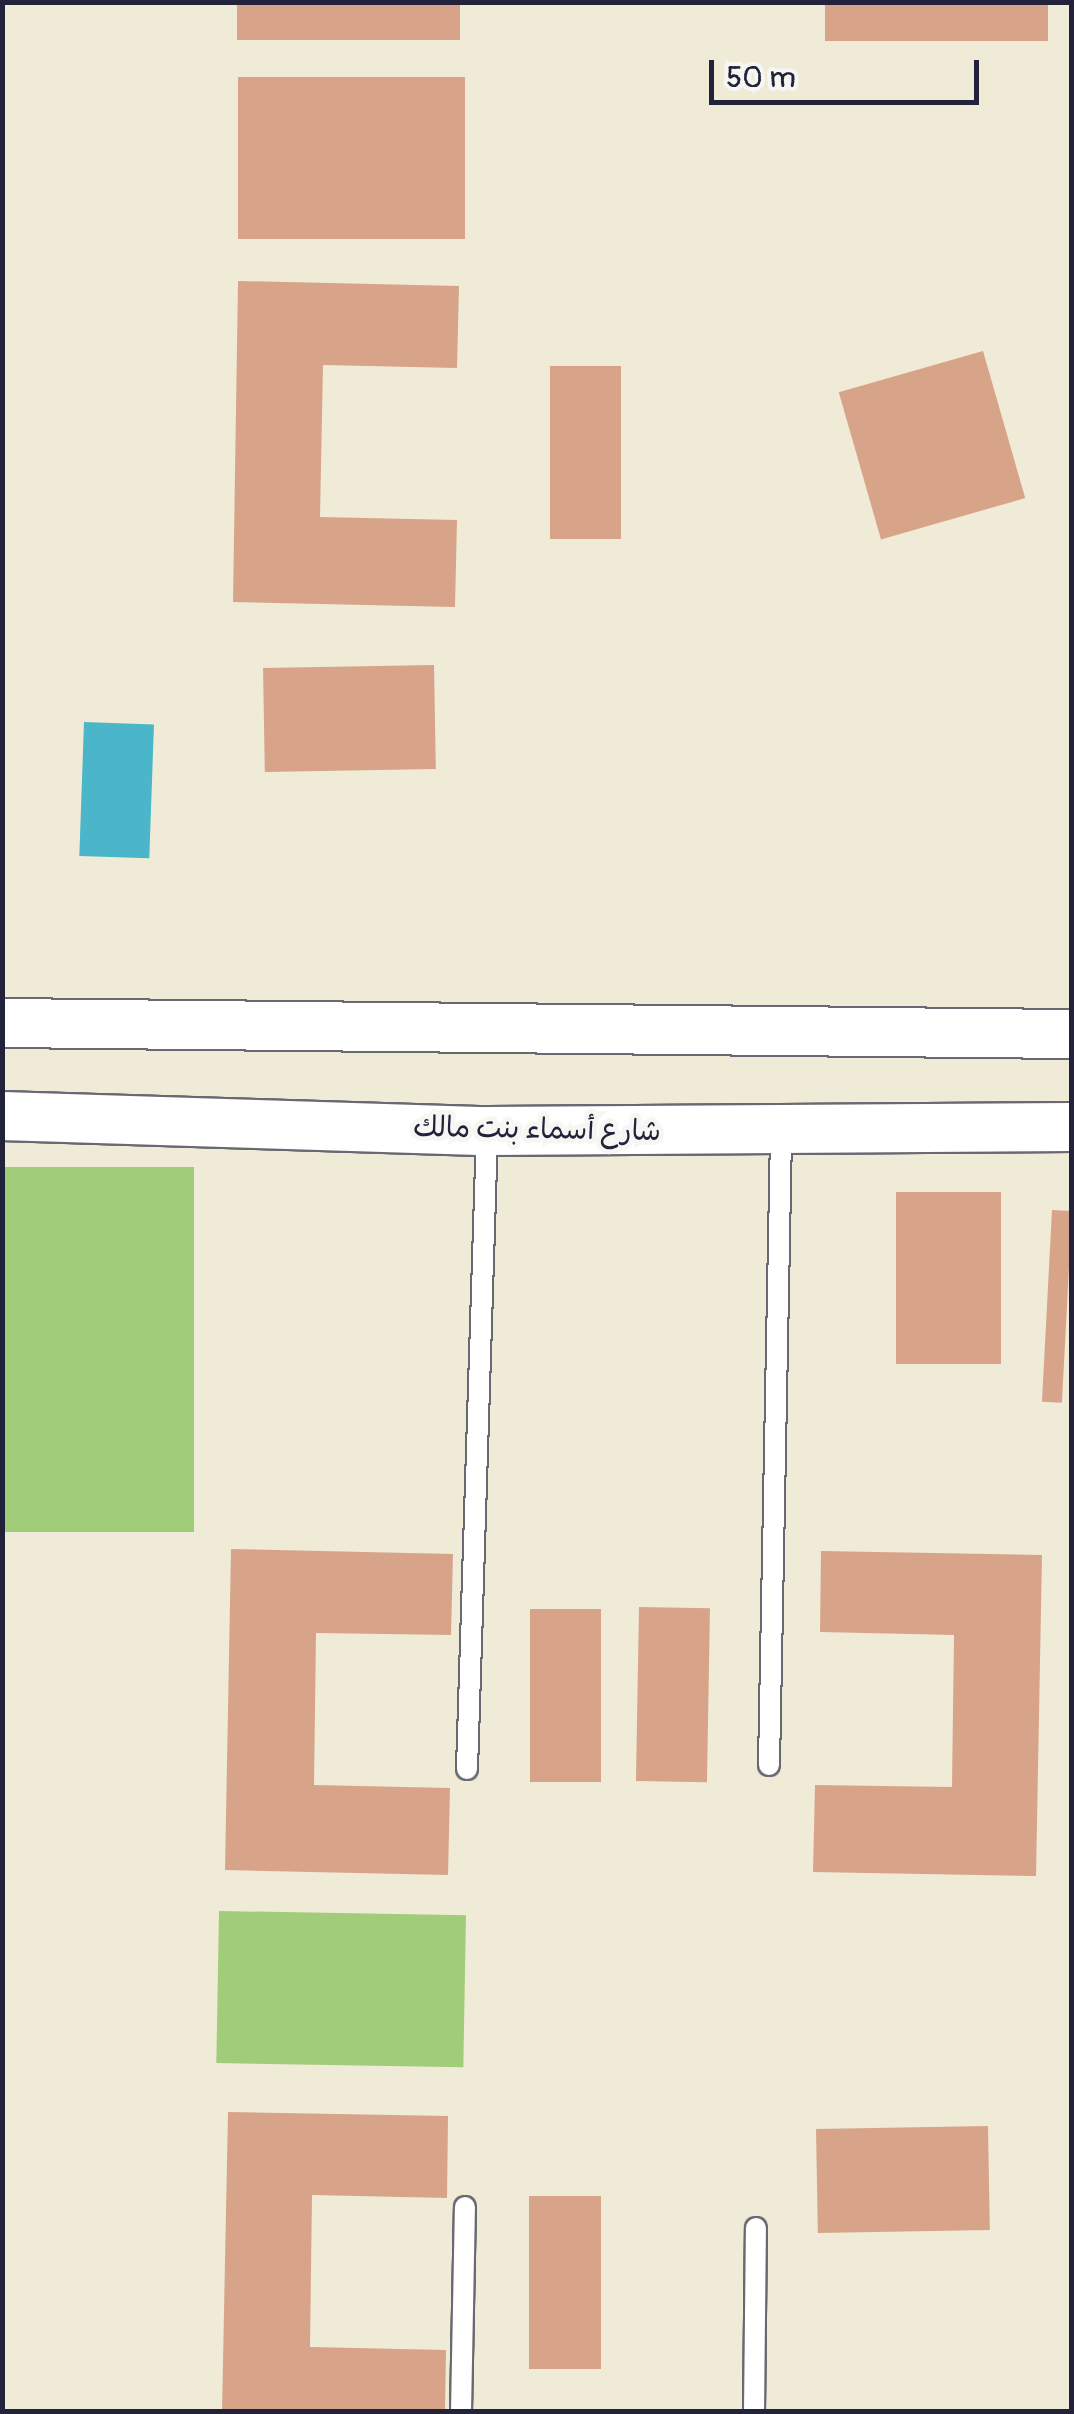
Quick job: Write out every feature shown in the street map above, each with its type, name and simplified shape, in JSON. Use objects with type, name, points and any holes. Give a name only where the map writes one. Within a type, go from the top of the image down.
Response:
[{"type":"street","points":[[2,1024],[1072,1034]]},
{"type":"street","name":"شارع أسماء بنت مالك","points":[[2,1116],[487,1130],[781,1133],[1072,1127]]},
{"type":"lane","points":[[468,1770],[487,1130]]},
{"type":"lane","points":[[768,1765],[781,1133]]},
{"type":"lane","points":[[460,2412],[464,2207]]},
{"type":"lane","points":[[754,2412],[756,2228]]},
{"type":"green space","points":[[3,1167],[194,1167],[194,1532],[3,1532]]},
{"type":"green space","points":[[219,1911],[466,1915],[463,2067],[216,2063]]},
{"type":"water","points":[[84,722],[154,724],[149,858],[79,856]]},
{"type":"building","points":[[237,2],[460,2],[460,40],[237,40]]},
{"type":"building","points":[[825,2],[1048,2],[1048,41],[825,41]]},
{"type":"building","points":[[238,77],[465,77],[465,239],[238,239]]},
{"type":"building","points":[[238,281],[459,286],[457,368],[323,365],[320,517],[457,520],[455,607],[233,602]]},
{"type":"building","points":[[983,351],[1025,498],[881,539],[839,392]]},
{"type":"building","points":[[550,366],[621,366],[621,539],[550,539]]},
{"type":"building","points":[[434,665],[436,769],[265,772],[263,668]]},
{"type":"building","points":[[896,1192],[1001,1192],[1001,1364],[896,1364]]},
{"type":"building","points":[[1052,1210],[1072,1211],[1062,1403],[1042,1402]]},
{"type":"building","points":[[231,1549],[453,1554],[451,1635],[316,1633],[314,1785],[450,1788],[448,1875],[225,1870]]},
{"type":"building","points":[[821,1551],[1042,1555],[1036,1876],[813,1872],[815,1785],[952,1787],[954,1635],[820,1632]]},
{"type":"building","points":[[639,1607],[710,1608],[707,1782],[636,1781]]},
{"type":"building","points":[[530,1609],[601,1609],[601,1782],[530,1782]]},
{"type":"building","points":[[228,2112],[448,2116],[447,2198],[312,2195],[310,2347],[446,2350],[445,2412],[222,2412]]},
{"type":"building","points":[[988,2126],[990,2230],[818,2233],[816,2129]]},
{"type":"building","points":[[529,2196],[601,2196],[601,2369],[529,2369]]}]
